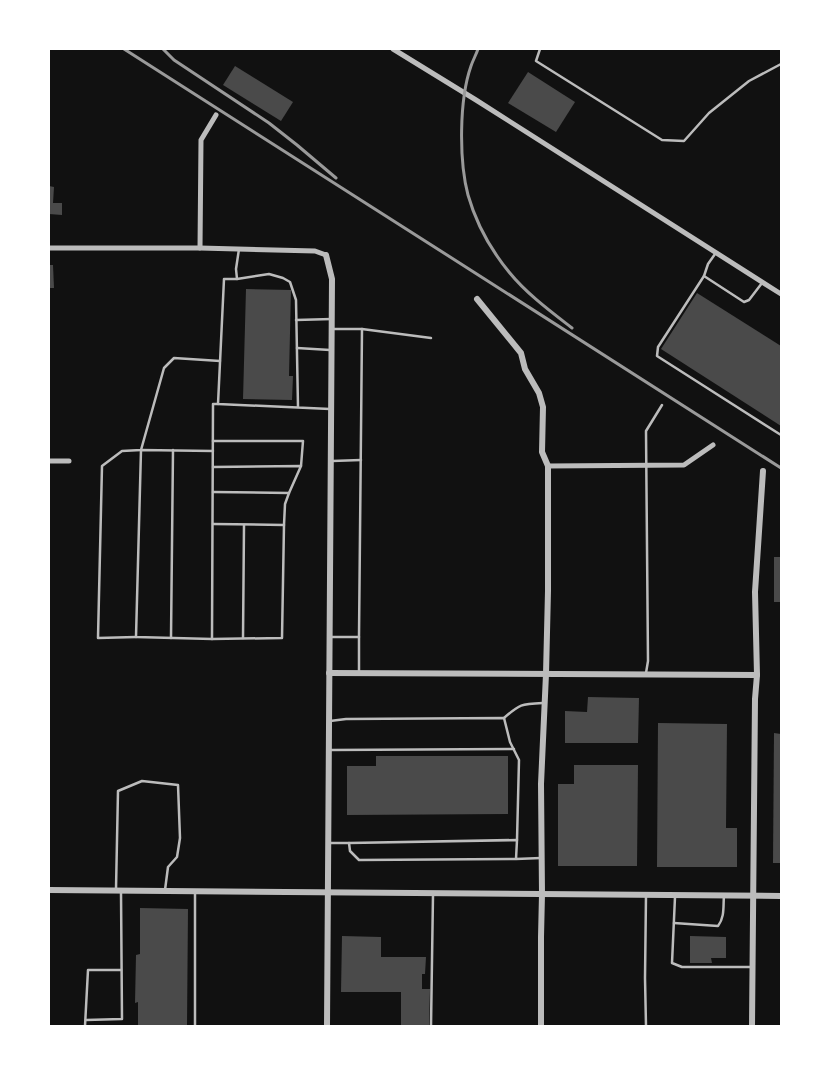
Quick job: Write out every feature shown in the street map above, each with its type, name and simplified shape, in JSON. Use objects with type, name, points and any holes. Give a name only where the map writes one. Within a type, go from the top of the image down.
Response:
[{"type":"street","points":[[393,49],[781,294]]},
{"type":"street","points":[[200,248],[201,140],[216,115]]},
{"type":"street","points":[[49,248],[200,248],[315,251],[326,255],[332,279],[327,1026]]},
{"type":"street","points":[[477,299],[521,353],[525,369],[539,394],[543,407],[542,452],[548,466],[548,591],[541,784],[541,1026]]},
{"type":"street","points":[[548,466],[684,465],[713,445]]},
{"type":"street","points":[[49,461],[69,461]]},
{"type":"street","points":[[752,1026],[755,699],[757,675],[756,592],[763,471]]},
{"type":"street","points":[[329,673],[757,675]]},
{"type":"street","points":[[49,890],[781,896]]},
{"type":"lane","points":[[540,49],[536,61],[662,140],[684,140],[709,113],[749,81],[781,64]]},
{"type":"lane","points":[[237,279],[236,269],[239,249]]},
{"type":"lane","points":[[716,252],[708,264],[704,276],[658,347],[658,356],[781,435]]},
{"type":"lane","points":[[218,404],[224,279],[269,274],[290,282],[296,300],[298,408]]},
{"type":"lane","points":[[704,276],[744,302],[749,300],[763,282]]},
{"type":"lane","points":[[296,320],[332,319]]},
{"type":"lane","points":[[332,328],[362,329],[431,338]]},
{"type":"lane","points":[[359,674],[362,329]]},
{"type":"lane","points":[[296,348],[332,350]]},
{"type":"lane","points":[[136,637],[141,450],[164,368],[174,358],[220,361]]},
{"type":"lane","points":[[212,639],[214,404],[331,409]]},
{"type":"lane","points":[[645,675],[648,661],[646,431],[662,405]]},
{"type":"lane","points":[[213,441],[303,441],[301,466],[285,504],[282,638],[98,638],[102,466],[122,451],[213,451]]},
{"type":"lane","points":[[171,638],[173,450]]},
{"type":"lane","points":[[331,461],[361,460]]},
{"type":"lane","points":[[213,467],[301,466]]},
{"type":"lane","points":[[213,492],[289,492]]},
{"type":"lane","points":[[213,524],[284,525]]},
{"type":"lane","points":[[243,639],[244,525]]},
{"type":"lane","points":[[330,637],[359,638]]},
{"type":"lane","points":[[329,721],[504,718],[524,704],[545,702]]},
{"type":"lane","points":[[504,718],[510,742],[519,760],[516,859]]},
{"type":"lane","points":[[329,750],[514,749]]},
{"type":"lane","points":[[86,1020],[122,1019],[118,791],[142,781],[178,785],[180,838],[177,856],[168,867],[165,891]]},
{"type":"lane","points":[[329,843],[517,840]]},
{"type":"lane","points":[[349,842],[350,852],[359,860],[541,858]]},
{"type":"lane","points":[[195,892],[195,1026]]},
{"type":"lane","points":[[432,1026],[433,893]]},
{"type":"lane","points":[[646,895],[646,1026]]},
{"type":"lane","points":[[675,895],[672,963],[682,967],[753,968]]},
{"type":"lane","points":[[674,923],[718,926],[723,916],[724,896]]},
{"type":"lane","points":[[85,1026],[88,970],[121,970]]},
{"type":"building","points":[[235,66],[293,102],[281,121],[223,85]]},
{"type":"building","points":[[528,72],[575,102],[556,132],[508,103]]},
{"type":"building","points":[[49,186],[54,187],[53,203],[62,203],[62,215],[49,214]]},
{"type":"building","points":[[49,265],[53,265],[54,288],[49,288]]},
{"type":"building","points":[[246,289],[291,290],[289,376],[293,376],[292,400],[243,399]]},
{"type":"building","points":[[697,293],[781,346],[781,426],[661,349]]},
{"type":"building","points":[[774,557],[781,557],[781,602],[774,602]]},
{"type":"building","points":[[588,697],[639,698],[638,743],[565,743],[565,711],[587,712]]},
{"type":"building","points":[[658,723],[727,724],[726,828],[737,828],[737,867],[657,867]]},
{"type":"building","points":[[774,733],[781,734],[781,863],[773,863]]},
{"type":"building","points":[[376,756],[508,756],[508,814],[347,815],[347,766],[376,766]]},
{"type":"building","points":[[574,765],[638,765],[637,866],[558,866],[558,784],[574,784]]},
{"type":"building","points":[[140,908],[188,909],[187,1026],[138,1026],[138,1002],[135,1003],[136,955],[140,954]]},
{"type":"building","points":[[342,936],[381,937],[381,957],[426,957],[425,974],[422,974],[422,989],[430,989],[429,1026],[401,1026],[401,992],[341,992]]},
{"type":"building","points":[[690,936],[726,937],[726,958],[711,958],[712,963],[690,963]]},
{"type":"railway","points":[[124,49],[781,468]]},
{"type":"railway","points":[[163,49],[174,60],[269,123],[336,178]]},
{"type":"railway","points":[[478,49],[467,80],[462,113],[463,165],[471,205],[485,236],[509,272],[531,295],[572,328]]}]
